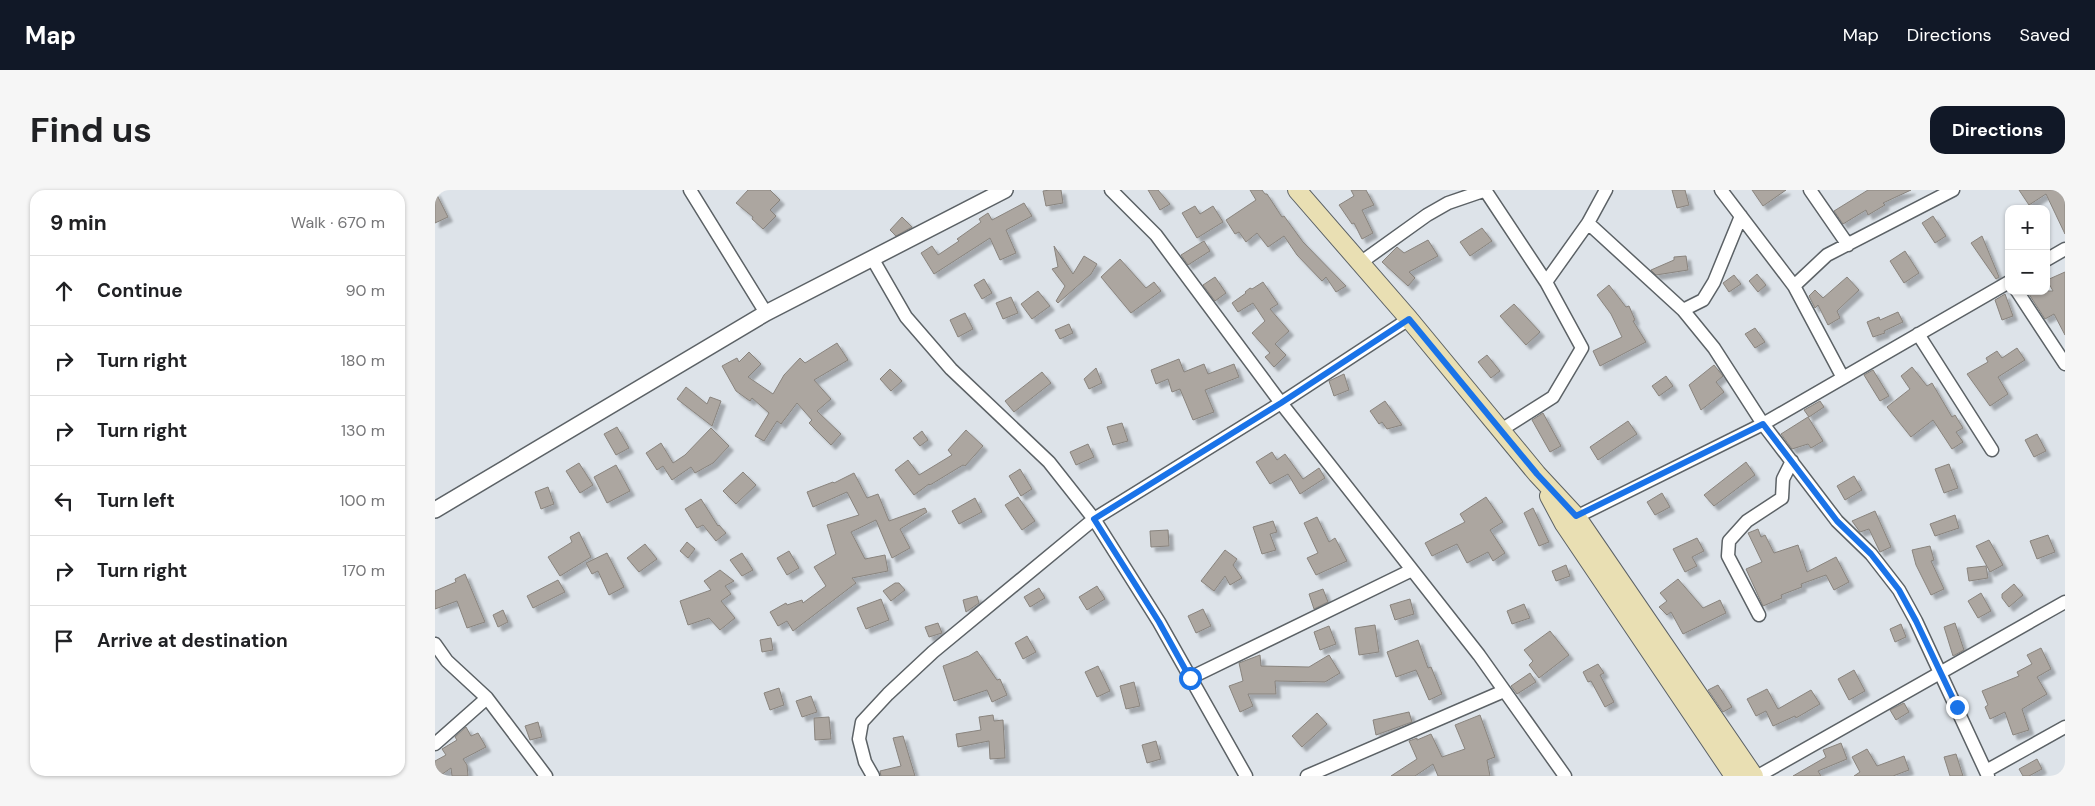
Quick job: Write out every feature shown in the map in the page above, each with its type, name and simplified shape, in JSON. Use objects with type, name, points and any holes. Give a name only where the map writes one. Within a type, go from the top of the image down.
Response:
[{"type":"main road","points":[[1297,190],[1409,319],[1537,474],[1753,776]]},
{"type":"main road","points":[[1570,520],[1734,776]]},
{"type":"street","points":[[690,190],[766,313]]},
{"type":"street","points":[[435,510],[766,313],[1005,190]]},
{"type":"street","points":[[1111,190],[1156,235],[1281,403],[1504,691],[1565,776]]},
{"type":"street","points":[[1360,263],[1427,215],[1448,204],[1486,190],[1546,282],[1582,348],[1553,397],[1501,430]]},
{"type":"street","points":[[1546,282],[1588,223],[1606,190]]},
{"type":"street","points":[[1721,190],[1794,286],[1843,378]]},
{"type":"street","points":[[1810,190],[1848,245]]},
{"type":"street","points":[[1794,286],[1827,255],[1953,190]]},
{"type":"street","points":[[1683,310],[1703,300],[1714,282],[1741,216]]},
{"type":"street","points":[[1588,223],[1683,310],[1714,348],[1763,424],[1837,521],[1871,554],[1899,590],[1916,621],[1987,773],[2065,727]]},
{"type":"street","points":[[2050,258],[2065,249]]},
{"type":"street","points":[[872,258],[905,317],[951,370],[1049,462],[1094,519],[1159,622],[1246,776]]},
{"type":"street","points":[[1570,520],[1763,424],[2005,284]]},
{"type":"street","points":[[2020,295],[2065,364]]},
{"type":"street","points":[[873,776],[865,762],[859,739],[862,722],[888,694],[933,652],[1094,519],[1281,403],[1409,319]]},
{"type":"street","points":[[1917,334],[1992,450]]},
{"type":"street","points":[[1759,615],[1728,556],[1729,541],[1747,521],[1782,498],[1783,479],[1792,461]]},
{"type":"street","points":[[1190,678],[1412,570]]},
{"type":"street","points":[[1758,776],[2065,602]]},
{"type":"street","points":[[435,644],[447,661],[487,698],[546,776]]},
{"type":"street","points":[[1307,776],[1504,691]]},
{"type":"street","points":[[435,744],[487,698]]},
{"type":"building","points":[[748,190],[770,190],[780,200],[770,210],[776,216],[763,229],[752,219],[753,217],[736,203]]},
{"type":"building","points":[[1061,190],[1063,203],[1046,206],[1043,191]]},
{"type":"building","points":[[1148,190],[1158,190],[1170,204],[1160,210]]},
{"type":"building","points":[[1250,190],[1262,190],[1267,194],[1282,217],[1284,216],[1303,242],[1346,286],[1336,292],[1326,277],[1322,281],[1297,255],[1284,236],[1268,247],[1257,233],[1246,242],[1239,232],[1235,234],[1226,220],[1256,200]]},
{"type":"building","points":[[1351,190],[1366,190],[1374,205],[1362,210],[1373,233],[1362,239],[1354,223],[1352,224],[1339,205],[1354,196]]},
{"type":"building","points":[[1672,190],[1685,190],[1689,205],[1677,208]]},
{"type":"building","points":[[1752,190],[1786,190],[1763,206]]},
{"type":"building","points":[[1868,190],[1911,190],[1883,203],[1885,205],[1868,215],[1866,210],[1843,224],[1834,211]]},
{"type":"building","points":[[2019,190],[2065,190],[2065,234],[2046,194],[2029,205]]},
{"type":"building","points":[[435,191],[448,217],[435,223]]},
{"type":"building","points":[[1024,203],[1032,216],[1006,230],[1016,253],[1000,260],[990,238],[934,274],[921,253],[932,246],[938,255],[959,241],[957,239],[981,222],[979,219],[988,213],[992,220]]},
{"type":"building","points":[[1195,206],[1200,214],[1213,206],[1223,222],[1197,238],[1182,213]]},
{"type":"building","points":[[1933,216],[1946,236],[1935,243],[1922,223]]},
{"type":"building","points":[[902,217],[912,227],[896,236],[890,230]]},
{"type":"building","points":[[1482,228],[1492,241],[1470,256],[1460,242]]},
{"type":"building","points":[[1982,236],[1999,277],[1996,279],[1971,243]]},
{"type":"building","points":[[1428,240],[1438,256],[1409,272],[1415,278],[1408,286],[1382,262],[1397,247],[1404,253]]},
{"type":"building","points":[[1204,241],[1210,251],[1188,265],[1181,255]]},
{"type":"building","points":[[1054,246],[1073,274],[1084,256],[1097,264],[1091,274],[1058,303],[1056,301],[1065,286],[1052,269],[1058,267]]},
{"type":"building","points":[[1905,251],[1919,273],[1904,283],[1890,261]]},
{"type":"building","points":[[1686,256],[1688,270],[1656,275],[1651,270],[1674,260],[1674,257]]},
{"type":"building","points":[[1120,259],[1146,288],[1154,282],[1161,291],[1131,313],[1101,277]]},
{"type":"building","points":[[2065,272],[2065,335],[2054,314],[2045,319],[2030,295],[2050,295],[2050,291],[2053,291],[2050,286],[2050,279]]},
{"type":"building","points":[[1757,274],[1766,285],[1758,292],[1749,281]]},
{"type":"building","points":[[1734,275],[1741,284],[1729,292],[1723,283]]},
{"type":"building","points":[[1215,277],[1226,293],[1215,301],[1203,285]]},
{"type":"building","points":[[1847,277],[1859,290],[1837,311],[1840,318],[1828,325],[1818,305],[1815,308],[1809,296],[1815,290],[1823,298]]},
{"type":"building","points":[[984,279],[992,293],[982,299],[974,285]]},
{"type":"building","points":[[1263,282],[1278,304],[1270,309],[1289,331],[1275,344],[1286,355],[1274,367],[1265,357],[1270,353],[1252,333],[1265,321],[1253,303],[1238,312],[1232,303],[1250,288],[1252,289]]},
{"type":"building","points":[[1609,285],[1626,307],[1629,306],[1635,320],[1633,321],[1646,342],[1600,366],[1593,351],[1622,337],[1611,314],[1597,295]]},
{"type":"building","points":[[1038,291],[1050,306],[1032,319],[1021,304]]},
{"type":"building","points":[[2005,294],[2013,316],[2002,320],[1995,300]]},
{"type":"building","points":[[1011,297],[1018,313],[1003,319],[996,303]]},
{"type":"building","points":[[1514,304],[1540,332],[1526,345],[1500,316]]},
{"type":"building","points":[[1898,312],[1903,322],[1884,331],[1885,333],[1873,337],[1867,322],[1879,317],[1880,320]]},
{"type":"building","points":[[965,313],[973,329],[958,337],[950,320]]},
{"type":"building","points":[[1069,324],[1073,333],[1060,339],[1055,330]]},
{"type":"building","points":[[1755,328],[1765,342],[1755,348],[1745,334]]},
{"type":"building","points":[[837,343],[848,360],[814,380],[831,399],[817,411],[841,434],[831,445],[809,423],[812,420],[797,403],[781,424],[777,421],[764,441],[755,436],[769,413],[752,398],[750,401],[736,391],[722,366],[737,358],[739,362],[749,352],[761,364],[748,377],[773,394],[784,375],[800,358],[805,363]]},
{"type":"building","points":[[2017,348],[2025,360],[1998,377],[2008,394],[1990,406],[1967,374],[1988,362],[1986,358],[1997,351],[2002,358]]},
{"type":"building","points":[[1487,355],[1500,371],[1491,378],[1478,362]]},
{"type":"building","points":[[1179,359],[1184,372],[1204,364],[1208,374],[1234,364],[1239,377],[1205,390],[1214,412],[1193,420],[1180,389],[1172,392],[1168,379],[1156,384],[1151,370]]},
{"type":"building","points":[[1714,365],[1723,376],[1716,382],[1724,392],[1701,410],[1689,385]]},
{"type":"building","points":[[1912,367],[1927,386],[1932,383],[1952,417],[1955,415],[1963,428],[1956,432],[1963,442],[1952,449],[1933,420],[1911,437],[1887,407],[1910,389],[1901,376]]},
{"type":"building","points":[[1096,368],[1102,383],[1089,389],[1084,379]]},
{"type":"building","points":[[890,369],[902,381],[891,391],[880,379]]},
{"type":"building","points":[[1873,370],[1889,396],[1880,401],[1864,375]]},
{"type":"building","points":[[1042,372],[1051,383],[1014,412],[1005,401]]},
{"type":"building","points":[[1344,374],[1349,390],[1334,396],[1329,381]]},
{"type":"building","points":[[1666,376],[1673,386],[1659,396],[1652,386]]},
{"type":"building","points":[[686,387],[707,404],[710,397],[721,401],[712,426],[677,399]]},
{"type":"building","points":[[1385,401],[1402,425],[1387,429],[1382,422],[1379,424],[1370,411]]},
{"type":"building","points":[[1820,401],[1824,407],[1809,417],[1804,410]]},
{"type":"building","points":[[1543,413],[1561,446],[1550,452],[1532,420]]},
{"type":"building","points":[[1808,417],[1823,441],[1811,448],[1808,444],[1792,449],[1781,434]]},
{"type":"building","points":[[1628,421],[1637,434],[1598,460],[1590,447]]},
{"type":"building","points":[[1122,423],[1128,441],[1113,445],[1107,427]]},
{"type":"building","points":[[617,427],[629,448],[616,455],[604,434]]},
{"type":"building","points":[[711,428],[729,446],[713,463],[695,473],[691,467],[672,480],[663,466],[657,470],[646,453],[661,443],[673,463],[685,455]]},
{"type":"building","points":[[966,430],[983,446],[965,466],[963,465],[929,484],[914,495],[895,470],[908,460],[919,475],[952,455],[948,450]]},
{"type":"building","points":[[922,431],[928,440],[920,446],[913,438]]},
{"type":"building","points":[[2037,434],[2046,451],[2034,457],[2025,440]]},
{"type":"building","points":[[1088,444],[1094,457],[1076,465],[1070,452]]},
{"type":"building","points":[[1272,452],[1277,460],[1285,454],[1303,479],[1319,468],[1325,478],[1300,494],[1288,474],[1270,484],[1256,462]]},
{"type":"building","points":[[1746,462],[1755,475],[1714,506],[1704,495]]},
{"type":"building","points":[[579,463],[593,485],[580,493],[566,471]]},
{"type":"building","points":[[1949,464],[1958,488],[1944,493],[1935,469]]},
{"type":"building","points":[[616,465],[630,491],[607,503],[594,477]]},
{"type":"building","points":[[1020,469],[1032,489],[1021,496],[1009,476]]},
{"type":"building","points":[[743,472],[756,485],[736,504],[723,491]]},
{"type":"building","points":[[854,473],[867,498],[878,494],[889,521],[925,508],[927,512],[900,529],[910,548],[892,558],[876,520],[851,532],[865,559],[885,555],[888,571],[852,578],[856,583],[793,631],[787,621],[778,626],[770,612],[786,603],[787,605],[802,600],[803,603],[826,586],[814,567],[836,554],[827,525],[859,515],[847,492],[813,507],[807,492],[834,483]]},
{"type":"building","points":[[1854,476],[1862,490],[1845,500],[1837,486]]},
{"type":"building","points":[[548,487],[554,504],[541,509],[535,492]]},
{"type":"building","points":[[1662,493],[1670,507],[1655,515],[1647,502]]},
{"type":"building","points":[[1018,497],[1035,521],[1022,530],[1005,505]]},
{"type":"building","points":[[1486,497],[1503,522],[1490,530],[1505,553],[1493,561],[1488,552],[1467,563],[1457,544],[1432,556],[1425,543],[1465,522],[1460,514]]},
{"type":"building","points":[[975,498],[982,512],[959,524],[952,511]]},
{"type":"building","points":[[701,499],[718,526],[726,533],[716,541],[703,525],[697,528],[685,509]]},
{"type":"building","points":[[1533,508],[1549,542],[1539,546],[1524,513]]},
{"type":"building","points":[[1875,511],[1891,547],[1880,552],[1869,529],[1860,532],[1852,521]]},
{"type":"building","points":[[1955,515],[1959,528],[1935,536],[1930,524]]},
{"type":"building","points":[[1317,517],[1329,542],[1335,538],[1347,561],[1316,575],[1307,558],[1318,553],[1304,523]]},
{"type":"building","points":[[1273,521],[1277,532],[1270,534],[1276,550],[1262,554],[1253,527]]},
{"type":"building","points":[[1758,529],[1761,537],[1765,535],[1774,553],[1798,545],[1807,572],[1836,557],[1849,582],[1834,590],[1826,575],[1801,584],[1802,587],[1781,595],[1782,598],[1763,606],[1746,569],[1762,562],[1748,533]]},
{"type":"building","points":[[1168,530],[1169,546],[1151,547],[1150,531]]},
{"type":"building","points":[[579,532],[591,557],[560,576],[548,557],[572,542],[570,537]]},
{"type":"building","points":[[2048,535],[2055,552],[2037,559],[2030,541]]},
{"type":"building","points":[[1697,538],[1704,551],[1692,557],[1697,566],[1685,572],[1673,549]]},
{"type":"building","points":[[1989,540],[2003,565],[1990,572],[1976,546]]},
{"type":"building","points":[[687,542],[695,549],[688,558],[680,551]]},
{"type":"building","points":[[645,544],[657,559],[639,572],[627,558]]},
{"type":"building","points":[[1930,546],[1934,560],[1931,561],[1944,589],[1931,595],[1916,565],[1912,550]]},
{"type":"building","points":[[1225,550],[1237,559],[1233,565],[1242,578],[1230,585],[1225,576],[1214,591],[1201,581]]},
{"type":"building","points":[[789,551],[799,568],[787,575],[777,558]]},
{"type":"building","points":[[607,553],[624,587],[609,595],[598,571],[592,574],[586,563]]},
{"type":"building","points":[[742,553],[753,570],[742,576],[730,560]]},
{"type":"building","points":[[1566,565],[1570,576],[1556,581],[1552,571]]},
{"type":"building","points":[[1986,566],[1988,578],[1969,581],[1967,568]]},
{"type":"building","points":[[720,570],[734,581],[725,586],[731,594],[721,601],[735,618],[720,630],[709,618],[688,625],[680,601],[711,590],[704,581]]},
{"type":"building","points":[[465,574],[485,622],[467,628],[457,601],[435,609],[435,591],[456,582],[455,579]]},
{"type":"building","points":[[1678,579],[1703,608],[1720,600],[1726,613],[1683,634],[1671,612],[1667,615],[1659,607],[1667,601],[1660,593]]},
{"type":"building","points":[[558,580],[565,592],[533,608],[527,596]]},
{"type":"building","points":[[895,583],[899,583],[905,590],[891,601],[883,591]]},
{"type":"building","points":[[2014,584],[2023,595],[2009,607],[2002,598],[2002,594]]},
{"type":"building","points":[[1097,586],[1105,599],[1087,610],[1079,597]]},
{"type":"building","points":[[1039,588],[1045,598],[1030,607],[1024,597]]},
{"type":"building","points":[[1323,589],[1328,602],[1314,609],[1309,594]]},
{"type":"building","points":[[1981,593],[1991,611],[1978,618],[1968,601]]},
{"type":"building","points":[[977,596],[979,603],[966,612],[963,600]]},
{"type":"building","points":[[881,599],[889,620],[866,629],[857,608]]},
{"type":"building","points":[[1410,599],[1414,614],[1395,620],[1390,605]]},
{"type":"building","points":[[1524,604],[1530,618],[1512,624],[1507,611]]},
{"type":"building","points":[[1203,609],[1211,626],[1196,633],[1188,616]]},
{"type":"building","points":[[503,610],[508,622],[498,627],[493,615]]},
{"type":"building","points":[[938,623],[942,633],[929,637],[925,627]]},
{"type":"building","points":[[1955,623],[1964,650],[1953,656],[1944,627]]},
{"type":"building","points":[[1901,624],[1906,637],[1895,642],[1890,629]]},
{"type":"building","points":[[1375,625],[1379,652],[1359,655],[1355,628]]},
{"type":"building","points":[[1329,626],[1336,644],[1320,650],[1314,632]]},
{"type":"building","points":[[1550,631],[1569,655],[1539,678],[1529,665],[1533,661],[1524,650]]},
{"type":"building","points":[[1027,636],[1036,652],[1023,659],[1015,643]]},
{"type":"building","points":[[771,638],[773,650],[762,652],[760,640]]},
{"type":"building","points":[[1418,640],[1428,668],[1431,667],[1442,694],[1429,700],[1416,670],[1396,677],[1387,652]]},
{"type":"building","points":[[2041,648],[2051,669],[2037,677],[2047,694],[2022,709],[2029,730],[2013,735],[2005,712],[1990,719],[1985,707],[1988,705],[1982,691],[2019,676],[2017,672],[2032,664],[2027,655]]},
{"type":"building","points":[[977,651],[997,680],[1000,679],[1007,695],[992,702],[987,690],[954,701],[943,666]]},
{"type":"building","points":[[1260,655],[1261,666],[1309,667],[1329,655],[1340,673],[1325,682],[1275,681],[1276,694],[1248,694],[1253,706],[1240,712],[1229,686],[1243,681],[1239,663]]},
{"type":"building","points":[[1598,664],[1604,673],[1600,675],[1614,702],[1605,707],[1591,681],[1588,682],[1583,672]]},
{"type":"building","points":[[1098,666],[1110,691],[1097,697],[1085,672]]},
{"type":"building","points":[[1854,670],[1865,691],[1849,700],[1838,679]]},
{"type":"building","points":[[1530,673],[1536,682],[1517,694],[1511,686]]},
{"type":"building","points":[[1134,682],[1140,706],[1126,709],[1120,686]]},
{"type":"building","points":[[1718,685],[1732,707],[1723,712],[1708,690]]},
{"type":"building","points":[[779,688],[784,705],[770,710],[764,693]]},
{"type":"building","points":[[1767,689],[1778,709],[1811,690],[1820,704],[1796,718],[1795,716],[1773,726],[1766,711],[1756,716],[1747,699]]},
{"type":"building","points":[[811,696],[817,712],[802,717],[796,701]]},
{"type":"building","points":[[1904,703],[1909,712],[1896,720],[1890,710]]},
{"type":"building","points":[[1409,712],[1412,722],[1376,735],[1373,720]]},
{"type":"building","points":[[1317,713],[1327,724],[1302,747],[1292,736]]},
{"type":"building","points":[[993,715],[994,721],[1003,720],[1005,758],[990,759],[989,741],[958,747],[956,734],[981,730],[979,717]]},
{"type":"building","points":[[1480,715],[1495,757],[1487,760],[1490,776],[1438,776],[1433,764],[1415,776],[1391,776],[1417,759],[1409,741],[1417,738],[1417,740],[1431,734],[1442,757],[1465,749],[1455,725]]},
{"type":"building","points":[[829,717],[831,739],[815,740],[814,718]]},
{"type":"building","points":[[538,722],[542,737],[530,740],[525,726]]},
{"type":"building","points":[[466,727],[471,736],[478,733],[486,747],[463,759],[467,765],[468,776],[452,776],[451,768],[441,775],[435,766],[435,761],[446,755],[442,749],[457,740],[455,737]]},
{"type":"building","points":[[903,736],[915,776],[881,776],[880,771],[901,766],[893,738]]},
{"type":"building","points":[[1156,741],[1161,759],[1147,763],[1142,745]]},
{"type":"building","points":[[1841,743],[1847,759],[1818,771],[1821,776],[1793,776],[1826,757],[1823,750]]},
{"type":"building","points":[[1867,749],[1877,766],[1904,756],[1909,770],[1893,776],[1854,776],[1860,772],[1852,757]]},
{"type":"building","points":[[1956,754],[1963,776],[1950,776],[1944,757]]},
{"type":"building","points":[[2037,759],[2042,769],[2029,776],[2023,776],[2019,769]]},
{"type":"route","points":[[1190,678],[1159,622],[1094,519],[1281,403],[1409,319],[1537,474],[1576,516],[1763,424],[1837,521],[1871,554],[1899,590],[1957,707]]}]
